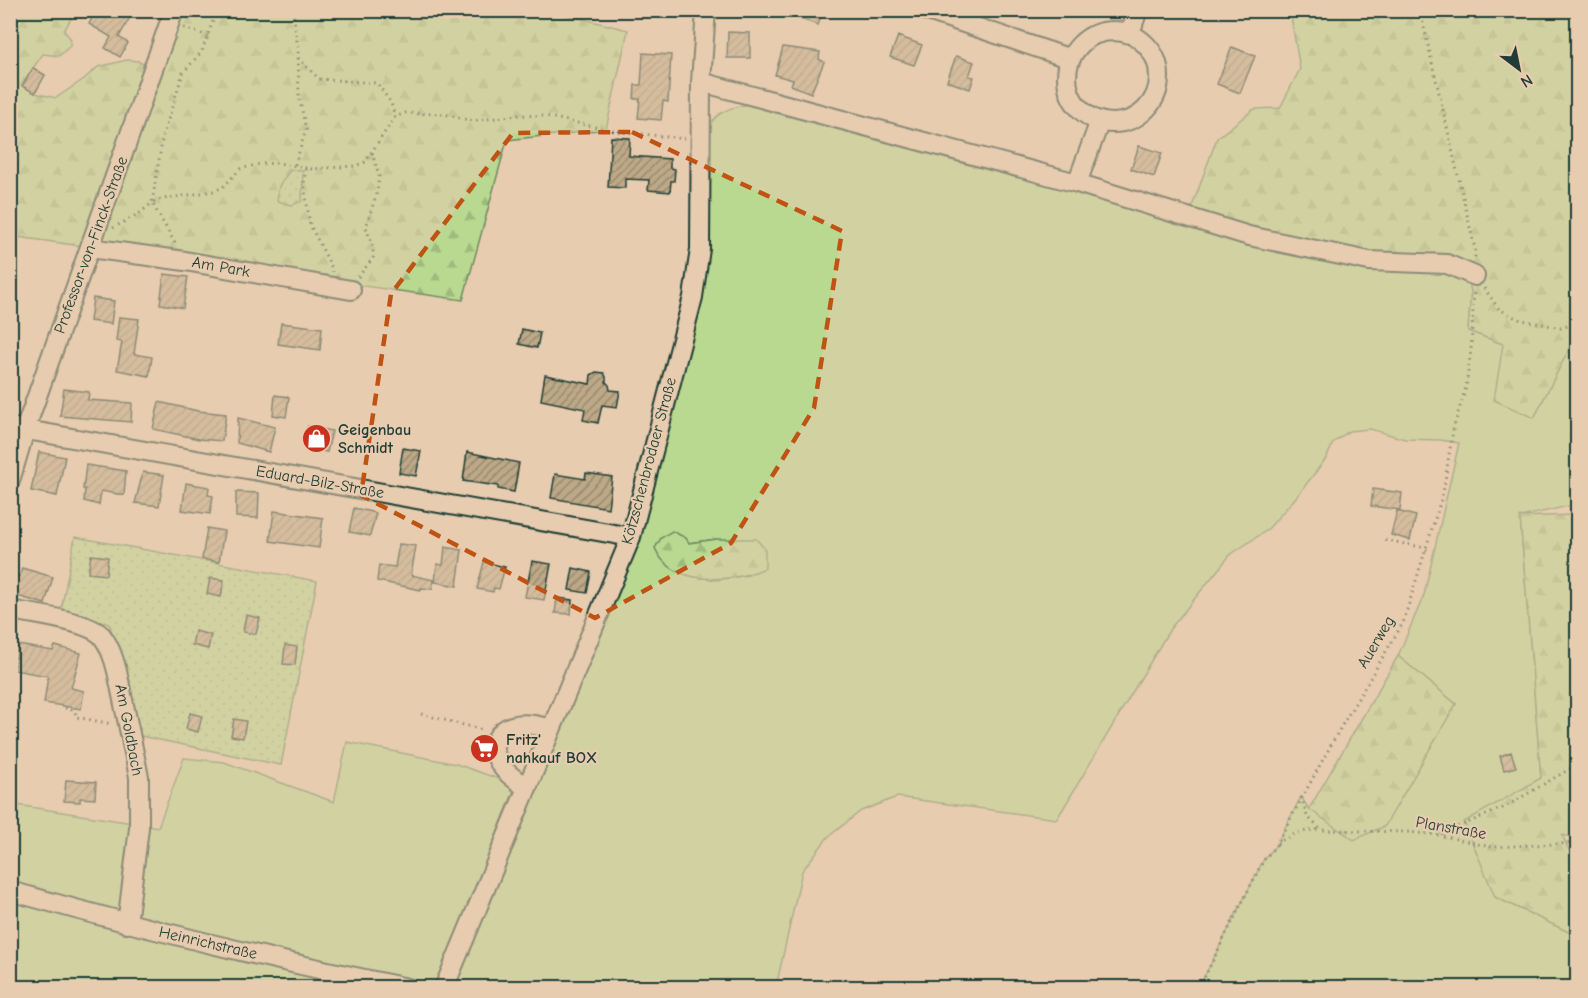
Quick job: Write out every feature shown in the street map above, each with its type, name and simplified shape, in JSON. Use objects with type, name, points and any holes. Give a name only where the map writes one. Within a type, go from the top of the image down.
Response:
[{"type":"street","name":"Kötzschenbrodaer Straße","points":[[444,987],[631,537],[693,297],[700,249],[702,82],[706,10]]},
{"type":"street","points":[[925,10],[1071,59]]},
{"type":"street","points":[[1130,33],[1138,10]]},
{"type":"street","name":"Professor-von-Finck-Straße","points":[[10,481],[18,428],[90,248],[172,17]]},
{"type":"street","points":[[1113,30],[1130,33],[1143,41],[1154,53],[1159,68],[1159,84],[1154,99],[1144,111],[1131,119],[1116,123],[1100,121],[1086,114],[1075,103],[1069,89],[1067,74],[1071,59],[1080,44],[1095,34],[1113,30]]},
{"type":"street","points":[[702,82],[1077,183],[1249,236],[1369,261],[1447,264],[1475,276]]},
{"type":"street","points":[[1077,183],[1100,121]]},
{"type":"street","name":"Am Park","points":[[90,248],[185,261],[351,290]]},
{"type":"street","name":"Eduard-Bilz-Straße","points":[[18,428],[631,537]]},
{"type":"street","name":"Am Goldbach","points":[[10,609],[90,627],[103,638],[108,646],[117,671],[139,777],[139,828],[127,924]]},
{"type":"street","points":[[527,788],[497,763],[493,748],[499,734],[512,725],[530,724],[551,729]]},
{"type":"street","name":"Heinrichstraße","points":[[10,891],[127,924],[313,968],[408,987]]},
{"type":"path","points":[[185,261],[152,203],[164,135],[183,74],[202,51],[217,10]]},
{"type":"path","points":[[293,10],[296,26],[299,96],[306,130],[294,168]]},
{"type":"path","name":"Auerweg","points":[[1199,987],[1263,861],[1276,845],[1301,797],[1403,623],[1443,493],[1453,430],[1466,387],[1471,350],[1475,249],[1420,10]]},
{"type":"path","points":[[172,17],[207,36]]},
{"type":"path","points":[[298,58],[319,79],[377,83],[392,103],[395,117]]},
{"type":"path","points":[[97,227],[115,228],[157,200],[223,188],[240,169],[260,164],[278,163],[306,169],[355,166],[365,162],[395,117],[406,113],[444,114],[473,121],[518,115],[545,116],[609,130],[701,141]]},
{"type":"path","points":[[351,290],[373,258],[373,248],[366,227],[377,192],[379,176],[372,152]]},
{"type":"path","points":[[306,169],[304,183],[310,225],[332,268],[332,286]]},
{"type":"path","points":[[1475,276],[1499,309],[1518,320],[1562,328],[1578,323]]},
{"type":"path","points":[[1385,540],[1427,550]]},
{"type":"path","points":[[65,708],[75,711],[76,717],[129,727]]},
{"type":"path","points":[[421,714],[499,734]]},
{"type":"path","points":[[1439,835],[1505,807],[1578,764]]},
{"type":"path","points":[[1301,797],[1307,816],[1321,830]]},
{"type":"path","name":"Planstraße","points":[[1276,845],[1291,834],[1306,830],[1407,832],[1439,835],[1491,847],[1578,843]]},
{"type":"highlighted area","points":[[632,132],[842,231],[814,408],[731,543],[595,618],[361,495],[391,294],[513,133]]},
{"type":"green space","points":[[546,10],[628,30],[606,129],[507,140],[463,300],[11,236],[11,11],[75,11],[64,31],[71,39],[70,46],[59,56],[43,54],[33,68],[45,75],[35,93],[56,98],[98,67],[127,60],[138,61],[148,67],[170,11]]},
{"type":"green space","points":[[1290,11],[1577,11],[1577,333],[1534,418],[1494,400],[1503,344],[1468,331],[1471,290],[1463,272],[1369,261],[1189,215],[1217,138],[1254,109],[1280,108],[1300,69]]},
{"type":"green space","points":[[756,102],[1053,180],[1463,272],[1471,290],[1468,331],[1503,344],[1534,418],[1577,333],[1577,434],[1570,434],[1573,505],[1520,517],[1541,778],[1495,897],[1577,934],[1577,987],[1199,987],[1263,861],[1276,845],[1301,797],[1309,809],[1456,704],[1398,656],[1424,595],[1459,443],[1405,439],[1370,429],[1349,431],[1333,443],[1327,457],[1298,495],[1267,530],[1230,555],[1170,629],[1057,819],[897,797],[861,811],[828,837],[802,871],[776,987],[453,988],[632,549],[680,366],[710,125],[718,115],[724,112]],"holes":[[[717,539],[749,575],[716,580],[691,576],[688,543]]]},
{"type":"green space","points":[[290,170],[303,170],[302,201],[292,205],[277,201],[279,186]]},
{"type":"green space","points":[[1570,434],[1578,434],[1577,838],[1562,835],[1577,867],[1578,934],[1575,935],[1495,897],[1464,822],[1541,778],[1520,517],[1574,515]]},
{"type":"green space","points":[[672,531],[686,538],[689,543],[717,539],[756,539],[765,549],[765,568],[737,577],[720,579],[688,575],[674,570],[663,561],[655,548],[661,538]]},
{"type":"green space","points":[[75,537],[317,581],[281,765],[136,735],[130,681],[109,624],[60,616]]},
{"type":"green space","points":[[1398,656],[1456,704],[1385,826],[1354,840],[1309,809]]},
{"type":"green space","points":[[347,742],[456,764],[516,785],[436,988],[11,987],[10,804],[158,827],[184,758],[224,762],[334,802]]},
{"type":"building","points":[[96,10],[134,10],[119,37],[128,43],[120,57],[105,48],[111,37],[89,24]]},
{"type":"building","points":[[782,10],[823,10],[818,25],[781,12]]},
{"type":"building","points":[[728,32],[750,33],[750,58],[727,58]]},
{"type":"building","points":[[898,36],[922,45],[914,65],[890,57]]},
{"type":"building","points":[[783,47],[820,52],[819,59],[824,62],[811,93],[791,85],[793,80],[775,75]]},
{"type":"building","points":[[1232,47],[1255,56],[1240,93],[1217,84]]},
{"type":"building","points":[[643,53],[671,55],[668,102],[663,101],[661,120],[638,118],[640,99],[634,99],[635,85],[641,85]]},
{"type":"building","points":[[956,56],[974,62],[969,76],[974,77],[970,89],[947,81]]},
{"type":"building","points":[[33,68],[45,75],[35,93],[22,86]]},
{"type":"building","points":[[611,137],[630,138],[629,156],[670,159],[670,168],[675,169],[670,192],[648,190],[649,180],[625,179],[625,188],[608,187]]},
{"type":"building","points":[[1139,146],[1162,153],[1154,177],[1131,169]]},
{"type":"building","points":[[164,274],[188,277],[183,308],[160,304]]},
{"type":"building","points":[[93,298],[114,301],[111,324],[90,321]]},
{"type":"building","points":[[119,317],[139,319],[134,354],[152,357],[149,376],[117,370],[122,342],[116,341]]},
{"type":"building","points":[[281,323],[322,328],[320,350],[278,344]]},
{"type":"building","points":[[522,329],[540,333],[537,348],[519,344]]},
{"type":"building","points":[[596,372],[604,373],[610,390],[620,391],[617,407],[602,405],[598,423],[583,420],[585,409],[541,400],[545,375],[590,384],[591,375]]},
{"type":"building","points":[[64,389],[89,392],[88,400],[132,403],[131,422],[60,416]]},
{"type":"building","points":[[275,395],[289,397],[286,417],[273,415]]},
{"type":"building","points":[[159,402],[198,411],[226,414],[222,441],[199,439],[153,429]]},
{"type":"building","points":[[238,418],[275,427],[269,452],[237,443]]},
{"type":"building","points":[[308,426],[332,431],[327,452],[303,447]]},
{"type":"building","points":[[403,448],[421,451],[416,476],[399,473]]},
{"type":"building","points":[[39,452],[65,457],[57,496],[31,491]]},
{"type":"building","points":[[467,452],[519,463],[514,492],[498,489],[498,486],[463,481]]},
{"type":"building","points":[[86,465],[126,471],[124,495],[101,491],[99,505],[84,501]]},
{"type":"building","points":[[143,472],[164,475],[159,506],[135,503]]},
{"type":"building","points":[[586,473],[612,477],[608,508],[551,498],[555,474],[585,479]]},
{"type":"building","points":[[186,483],[209,487],[208,495],[213,496],[210,514],[182,510]]},
{"type":"building","points":[[1373,489],[1402,493],[1400,510],[1371,506]]},
{"type":"building","points":[[236,492],[259,493],[258,518],[236,517]]},
{"type":"building","points":[[354,508],[376,513],[370,536],[349,532]]},
{"type":"building","points":[[274,511],[323,518],[319,548],[270,541]]},
{"type":"building","points":[[1397,511],[1416,516],[1410,540],[1391,535]]},
{"type":"building","points":[[207,528],[224,531],[219,562],[202,559]]},
{"type":"building","points":[[399,544],[416,546],[411,575],[434,580],[432,589],[421,588],[421,590],[377,581],[379,565],[395,567]]},
{"type":"building","points":[[445,547],[462,550],[457,586],[435,582],[437,564],[443,565]]},
{"type":"building","points":[[91,555],[108,557],[106,575],[88,573]]},
{"type":"building","points":[[532,561],[551,564],[544,600],[525,597]]},
{"type":"building","points":[[484,562],[505,567],[499,589],[494,588],[493,592],[477,589]]},
{"type":"building","points":[[22,568],[53,577],[45,604],[10,594],[14,575],[20,576]]},
{"type":"building","points":[[573,568],[591,572],[587,593],[569,590]]},
{"type":"building","points":[[210,578],[224,580],[221,597],[207,594]]},
{"type":"building","points":[[557,598],[572,600],[571,614],[555,613]]},
{"type":"building","points":[[246,615],[260,618],[256,634],[243,632]]},
{"type":"building","points":[[195,631],[211,635],[208,649],[192,645]]},
{"type":"building","points":[[18,645],[53,651],[55,646],[81,653],[71,688],[84,691],[81,709],[44,703],[48,676],[14,670]]},
{"type":"building","points":[[285,645],[297,647],[295,665],[283,664]]},
{"type":"building","points":[[190,713],[202,716],[198,732],[186,729]]},
{"type":"building","points":[[234,719],[246,721],[243,738],[231,736]]},
{"type":"building","points":[[1511,752],[1516,767],[1504,770],[1500,756]]},
{"type":"building","points":[[66,780],[96,782],[95,799],[80,798],[80,802],[64,801]]},
{"type":"place","name":"Geigenbau Schmidt","points":[[317,439]]},
{"type":"place","name":"Fritz' nahkauf BOX","points":[[485,749]]}]
